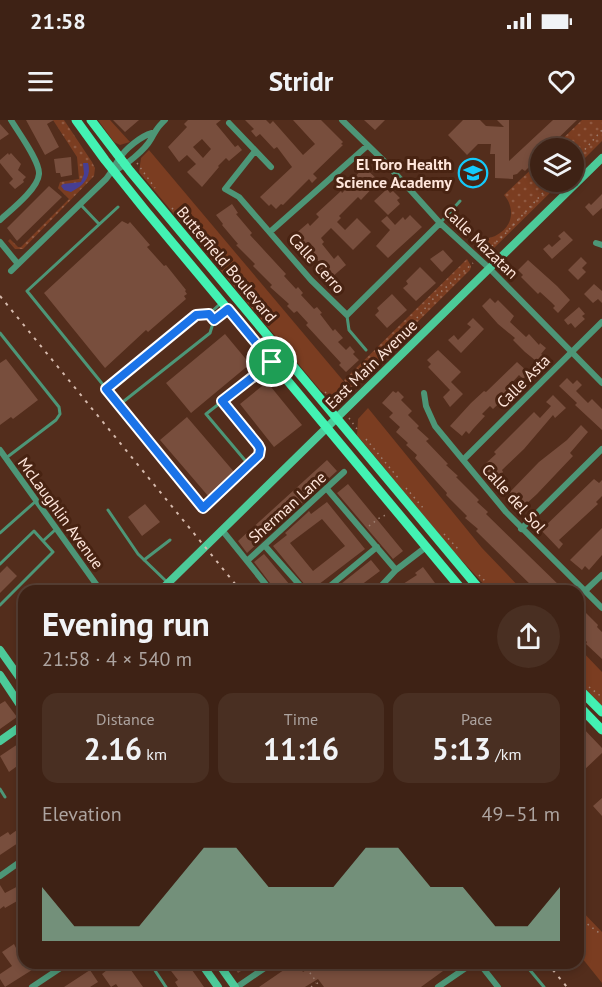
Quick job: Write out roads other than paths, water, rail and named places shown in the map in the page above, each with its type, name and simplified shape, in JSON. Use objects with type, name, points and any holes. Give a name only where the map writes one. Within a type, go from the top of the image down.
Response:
[{"type":"main road","name":"Butterfield Boulevard","points":[[76,120],[113,171],[458,585]]},
{"type":"main road","name":"Butterfield Boulevard","points":[[91,120],[119,158],[476,585]]},
{"type":"main road","name":"East Main Avenue","points":[[168,583],[602,158]]},
{"type":"main road","points":[[0,650],[18,676]]},
{"type":"main road","points":[[0,675],[18,702]]},
{"type":"main road","points":[[584,689],[602,712]]},
{"type":"main road","points":[[584,711],[602,730]]},
{"type":"main road","points":[[0,741],[18,728]]},
{"type":"main road","points":[[205,969],[218,987]]},
{"type":"main road","points":[[222,969],[236,987]]},
{"type":"street","points":[[0,220],[34,187],[39,176],[39,167],[11,120]]},
{"type":"street","points":[[11,271],[113,171],[119,158],[144,135],[152,133],[165,120]]},
{"type":"street","name":"Calle Mazatan","points":[[342,120],[385,162],[440,223],[479,258],[602,383]]},
{"type":"street","points":[[229,123],[271,167]]},
{"type":"street","points":[[113,171],[126,166],[151,139],[152,133]]},
{"type":"street","points":[[271,231],[367,146]]},
{"type":"street","name":"Calle Cerro","points":[[255,152],[225,189],[239,197],[271,231],[311,280],[347,315],[440,223]]},
{"type":"street","points":[[0,242],[18,264]]},
{"type":"street","name":"Calle Asta","points":[[463,460],[602,322]]},
{"type":"street","name":"Calle del Sol","points":[[424,393],[426,406],[435,426],[521,529],[580,585]]},
{"type":"street","points":[[521,529],[602,449]]},
{"type":"street","name":"McLaughlin Avenue","points":[[0,450],[96,585]]},
{"type":"street","name":"Sherman Lane","points":[[247,561],[344,472]]},
{"type":"street","points":[[327,489],[396,570]]},
{"type":"street","points":[[222,530],[266,585]]},
{"type":"street","points":[[265,546],[300,585]]},
{"type":"street","points":[[382,585],[396,570],[426,547]]},
{"type":"street","points":[[331,585],[377,548]]},
{"type":"street","points":[[586,591],[602,575]]},
{"type":"street","name":"Calle del Sol","points":[[586,591],[602,608]]},
{"type":"street","points":[[0,876],[18,863]]},
{"type":"street","points":[[32,987],[59,969]]},
{"type":"street","points":[[236,987],[263,969]]},
{"type":"street","points":[[438,987],[464,969]]},
{"type":"street","points":[[484,969],[498,987]]},
{"type":"lane","points":[[440,223],[460,201]]},
{"type":"lane","points":[[80,204],[99,224]]},
{"type":"lane","points":[[118,207],[27,291],[203,508],[259,455],[260,449],[222,401]]},
{"type":"lane","points":[[106,389],[196,315],[209,314],[225,305]]},
{"type":"lane","points":[[118,405],[210,333],[214,320],[225,305]]},
{"type":"lane","points":[[209,314],[214,320]]},
{"type":"lane","points":[[347,315],[349,330],[366,350]]},
{"type":"lane","points":[[0,333],[59,406],[60,414],[56,420],[6,458]]},
{"type":"lane","points":[[249,465],[206,414],[272,362]]},
{"type":"lane","points":[[0,533],[36,501]]},
{"type":"lane","points":[[108,510],[144,560],[168,583]]},
{"type":"lane","points":[[43,541],[56,529]]},
{"type":"lane","points":[[0,564],[34,531],[52,552],[20,585]]},
{"type":"lane","points":[[144,560],[170,540]]},
{"type":"lane","points":[[0,606],[18,587]]},
{"type":"lane","points":[[0,789],[5,797]]},
{"type":"lane","points":[[154,969],[166,987]]},
{"type":"lane","points":[[529,969],[544,987]]},
{"type":"railway","points":[[0,296],[236,585]]},
{"type":"railway","points":[[552,969],[567,987]]},
{"type":"place","name":"El Toro Health Science Academy","points":[[473,173]]}]
